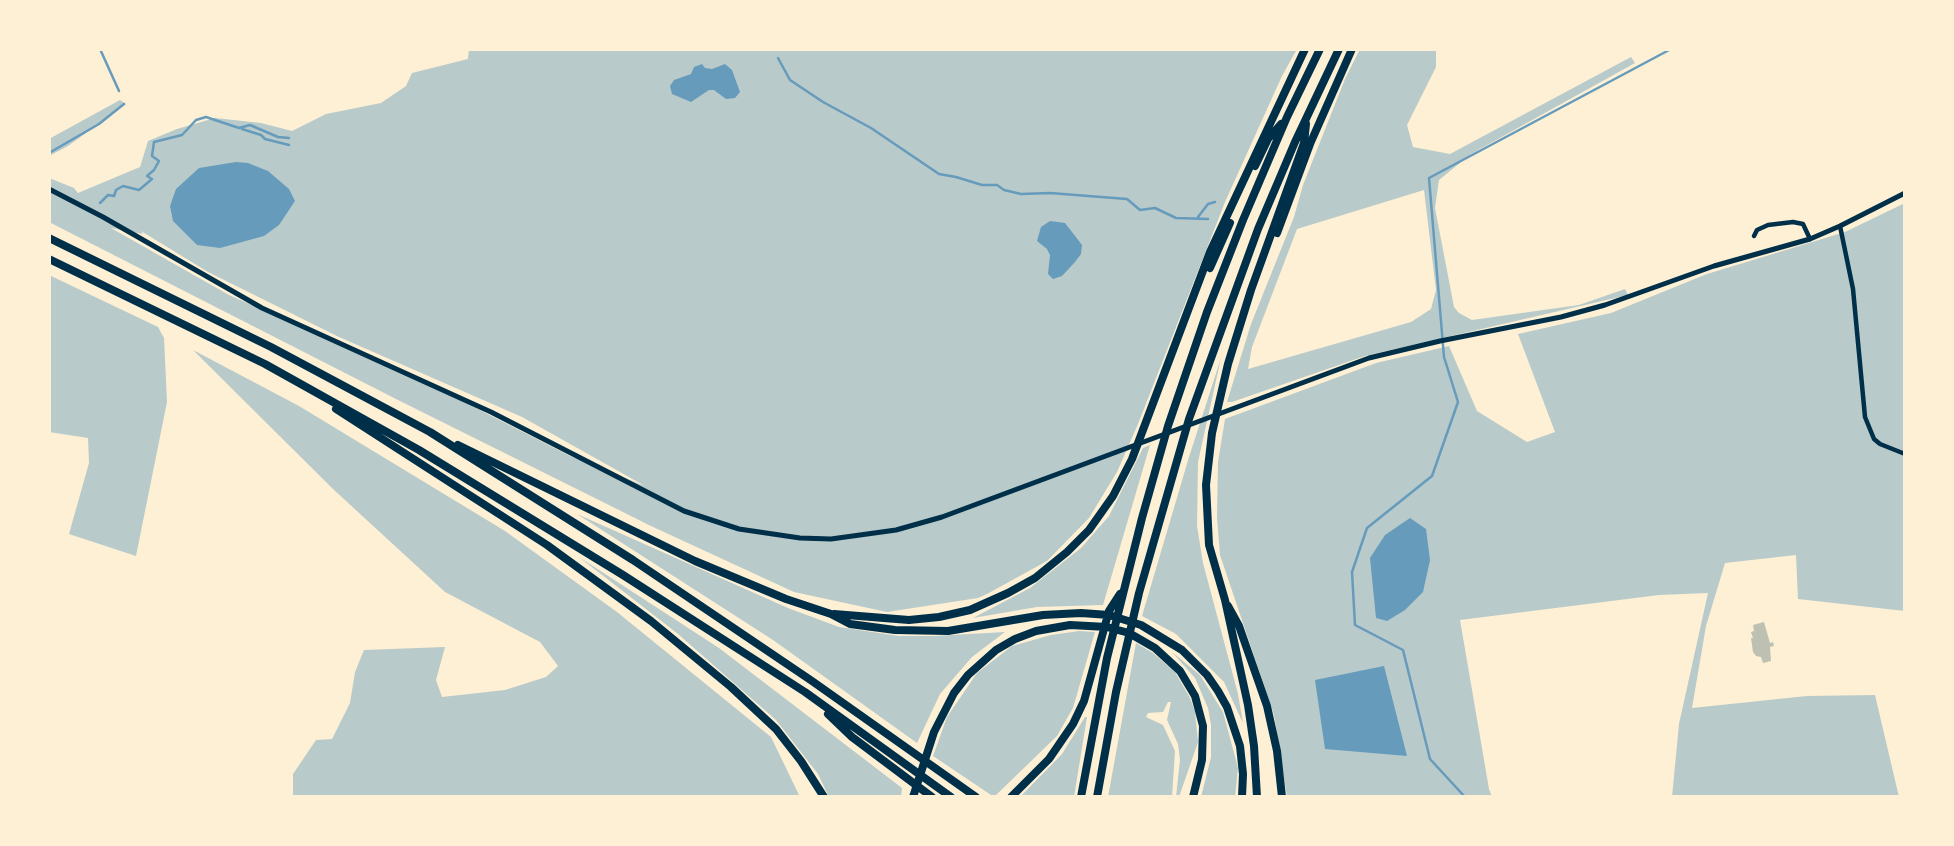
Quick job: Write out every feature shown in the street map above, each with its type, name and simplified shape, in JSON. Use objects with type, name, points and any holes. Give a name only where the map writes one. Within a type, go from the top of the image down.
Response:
[{"type":"highway","points":[[831,614],[899,620],[960,612],[1008,593],[1035,578],[1060,559],[1096,522],[1123,478],[1144,431],[1214,243],[1305,49]]},
{"type":"highway","points":[[1081,797],[1107,658],[1156,467],[1188,367],[1230,251],[1287,117],[1320,49]]},
{"type":"highway","points":[[1097,797],[1122,662],[1174,468],[1217,338],[1258,229],[1339,49]]},
{"type":"highway","points":[[1244,313],[1267,261],[1310,144],[1352,49]]},
{"type":"highway","points":[[1186,318],[1192,310],[1268,139],[1287,117]]},
{"type":"highway","points":[[1257,797],[1248,705],[1225,600],[1209,545],[1206,485],[1219,400],[1244,313],[1304,143],[1306,118]]},
{"type":"highway","points":[[49,238],[271,346],[430,432],[644,568],[813,681],[976,797]]},
{"type":"highway","points":[[49,259],[265,364],[442,464],[623,575],[805,692],[951,797]]},
{"type":"highway","points":[[265,364],[521,527],[652,621],[776,729],[802,761],[824,797]]},
{"type":"highway","points":[[430,432],[695,561],[786,599],[831,614],[850,624],[917,632],[972,628],[1064,613],[1109,615],[1141,625],[1182,650],[1207,675],[1218,691],[1227,707],[1240,746],[1242,797]]},
{"type":"highway","points":[[1012,795],[1049,759],[1069,732],[1084,701],[1109,611],[1124,588]]},
{"type":"highway","points":[[1225,600],[1239,626],[1267,706],[1277,751],[1282,797]]},
{"type":"highway","points":[[913,797],[934,732],[954,693],[968,675],[996,650],[1015,639],[1055,627],[1097,626],[1114,628],[1143,640],[1180,671],[1195,696],[1200,710],[1204,742],[1193,797]]},
{"type":"highway","points":[[805,692],[852,737],[932,797]]},
{"type":"street","points":[[49,189],[262,308],[491,412],[675,507],[739,530],[815,539],[853,537],[896,530],[942,517],[1369,358],[1586,311],[1714,266],[1810,239],[1905,193]]},
{"type":"street","points":[[1754,236],[1758,230],[1768,225],[1798,222],[1803,224],[1810,239]]},
{"type":"street","points":[[1840,226],[1853,289],[1865,417],[1874,439],[1905,454]]},
{"type":"shaded area","points":[[469,49],[1297,49],[1225,202],[1117,472],[1089,518],[1047,561],[987,594],[978,598],[887,612],[794,592],[651,526],[49,222],[49,178],[74,188],[78,193],[140,167],[148,141],[177,129],[215,118],[261,123],[292,131],[326,114],[381,103],[406,86],[412,73],[468,59]],"holes":[[[111,228],[143,234],[141,231],[208,272],[339,337],[522,417],[645,486],[570,456],[419,379],[229,295]]]},
{"type":"shaded area","points":[[1360,49],[1436,49],[1436,67],[1407,125],[1413,147],[1450,154],[1631,57],[1635,63],[1471,154],[1439,180],[1435,208],[1454,307],[1472,320],[1579,305],[1625,289],[1628,295],[1365,356],[1227,402],[1251,324],[1345,79]],"holes":[[[1424,190],[1436,290],[1431,309],[1411,322],[1248,369],[1252,347],[1297,229]]]},
{"type":"shaded area","points":[[120,100],[126,104],[68,146],[49,156],[49,139]]},
{"type":"shaded area","points":[[1905,203],[1905,611],[1798,599],[1796,555],[1725,563],[1706,626],[1692,708],[1807,696],[1875,695],[1899,797],[1672,797],[1679,724],[1708,593],[1659,595],[1460,620],[1492,797],[1287,797],[1274,715],[1220,555],[1217,517],[1218,462],[1225,419],[1376,363],[1449,346],[1477,411],[1527,442],[1555,432],[1518,334],[1611,313],[1707,274],[1845,232]]},
{"type":"shaded area","points":[[49,275],[158,327],[164,338],[167,402],[136,556],[69,534],[89,463],[88,438],[49,432]]},
{"type":"shaded area","points":[[193,350],[299,406],[505,531],[617,612],[771,737],[800,797],[293,797],[293,774],[316,740],[332,739],[350,703],[355,672],[364,650],[445,647],[436,680],[442,697],[505,690],[546,677],[558,666],[540,642],[445,592],[333,489]]},
{"type":"shaded area","points":[[1221,358],[1198,462],[1197,526],[1203,563],[1238,694],[1243,723],[1224,682],[1176,634],[1142,616]]},
{"type":"shaded area","points":[[1150,445],[1103,605],[1037,607],[973,618],[1030,588],[1081,548],[1109,516],[1143,448]]},
{"type":"shaded area","points":[[577,514],[788,608],[839,627],[899,636],[1005,632],[972,657],[940,694],[917,743],[773,640]]},
{"type":"shaded area","points":[[579,557],[719,648],[902,788],[901,797],[829,797],[818,774],[776,720],[678,634]]},
{"type":"shaded area","points":[[1095,632],[1073,708],[1057,736],[994,797],[933,756],[947,717],[977,673],[1012,646],[1051,635]]},
{"type":"shaded area","points":[[1136,643],[1153,653],[1175,672],[1195,712],[1198,742],[1179,797],[1176,797],[1180,760],[1178,744],[1167,720],[1171,702],[1168,702],[1163,712],[1148,713],[1146,717],[1163,725],[1175,751],[1172,797],[1108,797]]},
{"type":"shaded area","points":[[1172,652],[1200,675],[1223,712],[1238,768],[1235,797],[1201,797],[1211,757],[1208,708],[1195,678]]},
{"type":"shaded area","points":[[1085,717],[1074,797],[1020,797],[1062,754]]},
{"type":"water","points":[[702,64],[705,68],[712,69],[725,64],[732,70],[740,92],[735,98],[726,99],[714,90],[709,90],[691,102],[672,94],[670,86],[674,80],[691,74],[694,67]]},
{"type":"water","points":[[236,162],[248,163],[268,171],[289,189],[295,201],[279,225],[264,236],[220,248],[197,245],[173,221],[170,206],[176,189],[199,168]]},
{"type":"water","points":[[1050,221],[1065,223],[1082,245],[1081,254],[1075,262],[1062,276],[1053,279],[1048,274],[1050,255],[1037,241],[1041,227]]},
{"type":"water","points":[[1410,518],[1426,529],[1430,560],[1423,592],[1405,610],[1387,621],[1376,618],[1370,558],[1385,535]]},
{"type":"water","points":[[1384,666],[1407,756],[1325,749],[1315,680]]},
{"type":"building","points":[[1764,622],[1770,643],[1773,642],[1774,646],[1770,647],[1771,661],[1763,663],[1761,657],[1753,652],[1751,632],[1754,631],[1753,625]]},
{"type":"waterway","points":[[100,49],[119,91]]},
{"type":"waterway","points":[[1465,797],[1430,759],[1403,650],[1355,625],[1352,572],[1367,528],[1432,476],[1458,402],[1444,357],[1429,178],[1671,49]]},
{"type":"waterway","points":[[778,58],[790,80],[823,102],[871,128],[939,174],[982,185],[997,185],[1004,190],[1021,194],[1050,193],[1127,199],[1140,210],[1155,208],[1176,218],[1208,219]]},
{"type":"waterway","points":[[49,153],[99,124],[124,104]]},
{"type":"waterway","points":[[100,203],[108,195],[114,196],[116,190],[123,186],[139,190],[152,179],[147,176],[159,161],[152,156],[154,142],[182,135],[196,120],[206,117],[239,128],[250,125],[278,137],[289,138]]},
{"type":"waterway","points":[[242,129],[289,145]]},
{"type":"waterway","points":[[1198,217],[1208,204],[1215,202]]}]
